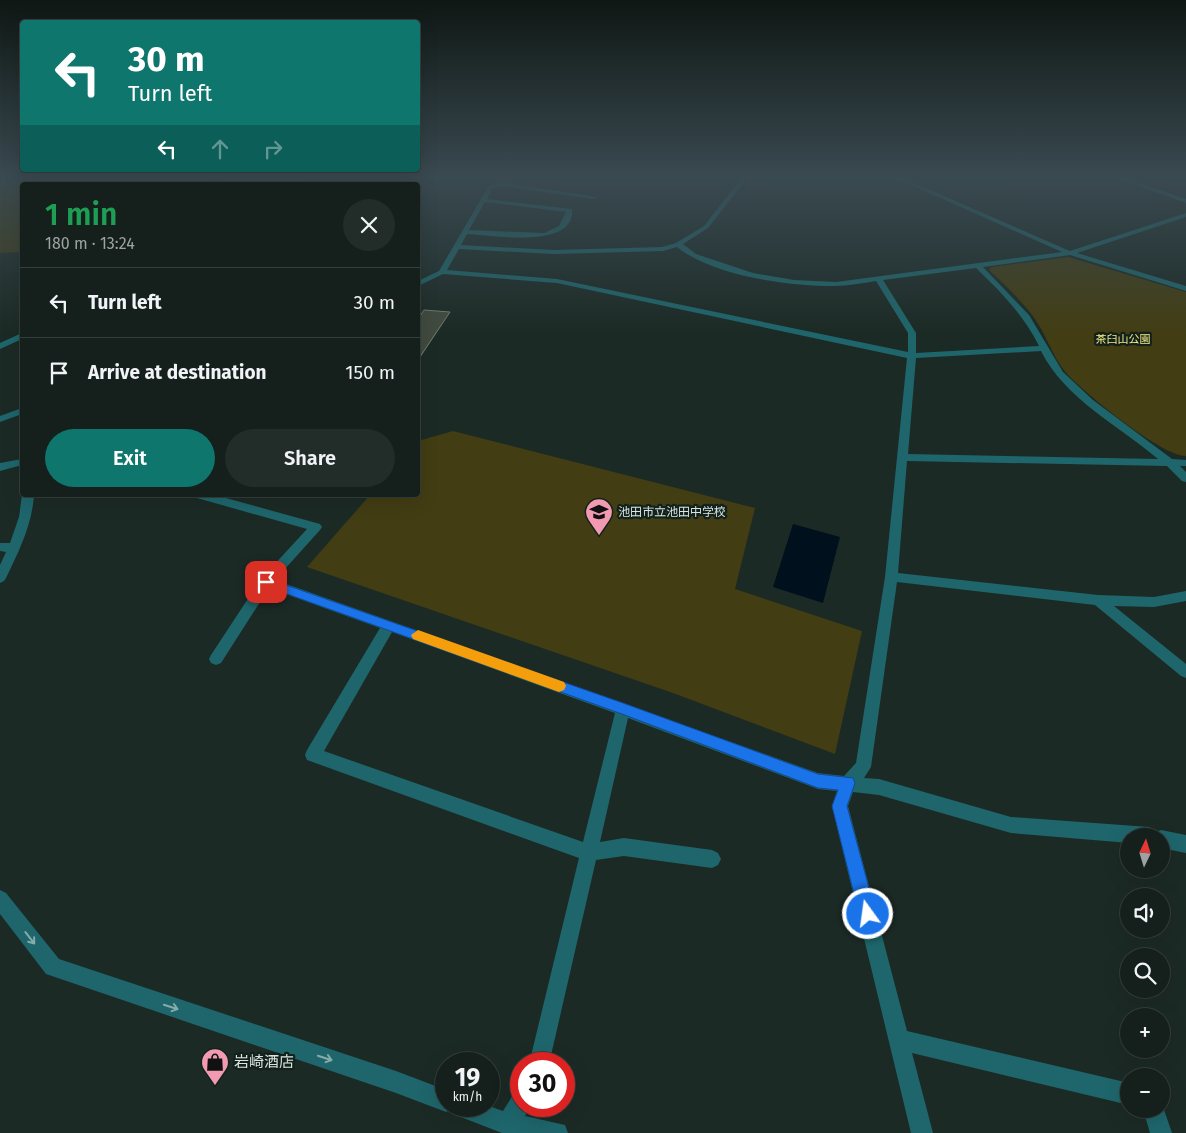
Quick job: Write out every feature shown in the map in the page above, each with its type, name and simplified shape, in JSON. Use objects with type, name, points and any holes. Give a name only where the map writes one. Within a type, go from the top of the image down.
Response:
[{"type":"street","points":[[442,272],[467,229]]},
{"type":"street","points":[[465,232],[544,235],[554,233],[559,229]]},
{"type":"street","points":[[456,247],[554,252],[663,249],[678,244],[703,229]]},
{"type":"street","points":[[1015,229],[1070,253],[1182,287],[1186,283]]},
{"type":"street","points":[[678,244],[693,256],[752,275],[794,282],[836,284],[878,280],[1070,253],[1144,229]]},
{"type":"street","points":[[978,266],[1006,292],[1032,326],[1059,373],[1087,400],[1170,462],[1186,478]]},
{"type":"street","points":[[420,283],[442,272],[557,281],[912,356],[1044,348]]},
{"type":"street","points":[[878,280],[912,333],[912,356],[891,577],[863,767],[848,783],[840,806],[922,1133]]},
{"type":"street","points":[[0,346],[20,337]]},
{"type":"street","points":[[0,419],[20,411]]},
{"type":"street","points":[[902,457],[1186,463]]},
{"type":"street","points":[[0,466],[20,462]]},
{"type":"street","points":[[0,578],[14,548],[28,508],[28,497]]},
{"type":"street","points":[[208,497],[316,527],[266,582],[216,659]]},
{"type":"street","points":[[0,547],[14,548]]},
{"type":"street","points":[[891,577],[1098,600],[1154,602],[1186,596]]},
{"type":"street","points":[[266,582],[623,709],[818,781],[879,787],[1012,825],[1120,834]]},
{"type":"street","points":[[1098,600],[1186,672]]},
{"type":"street","points":[[389,625],[313,755],[589,853],[624,848],[712,859]]},
{"type":"street","points":[[542,1052],[623,709]]},
{"type":"street","points":[[1170,841],[1186,844]]},
{"type":"street","points":[[0,899],[53,967],[435,1097]]},
{"type":"street","points":[[900,1040],[1120,1092]]},
{"type":"street","points":[[488,1117],[506,1124],[557,1133]]},
{"type":"street","points":[[506,1124],[511,1117]]},
{"type":"street","points":[[1157,1118],[1161,1133]]},
{"type":"green space","points":[[0,229],[20,229],[20,252],[0,253]]},
{"type":"green space","name":"茶臼山公園","points":[[1068,257],[1186,292],[1186,456],[1174,453],[1142,435],[1106,409],[1067,374],[1030,312],[989,270],[991,267]]},
{"type":"green space","points":[[453,431],[755,508],[735,589],[862,631],[835,754],[673,693],[307,567],[368,497],[420,497],[420,440]]},
{"type":"water","points":[[793,524],[840,537],[823,603],[773,587]]},
{"type":"building","points":[[424,310],[450,312],[420,357],[420,316]]},
{"type":"slow traffic","points":[[418,635],[559,686]]},
{"type":"place","name":"池田市立池田中学校","points":[[599,536]]},
{"type":"place","name":"岩崎酒店","points":[[215,1086]]},
{"type":"route","points":[[266,582],[623,709],[818,781],[848,783],[840,806],[868,914]]}]
